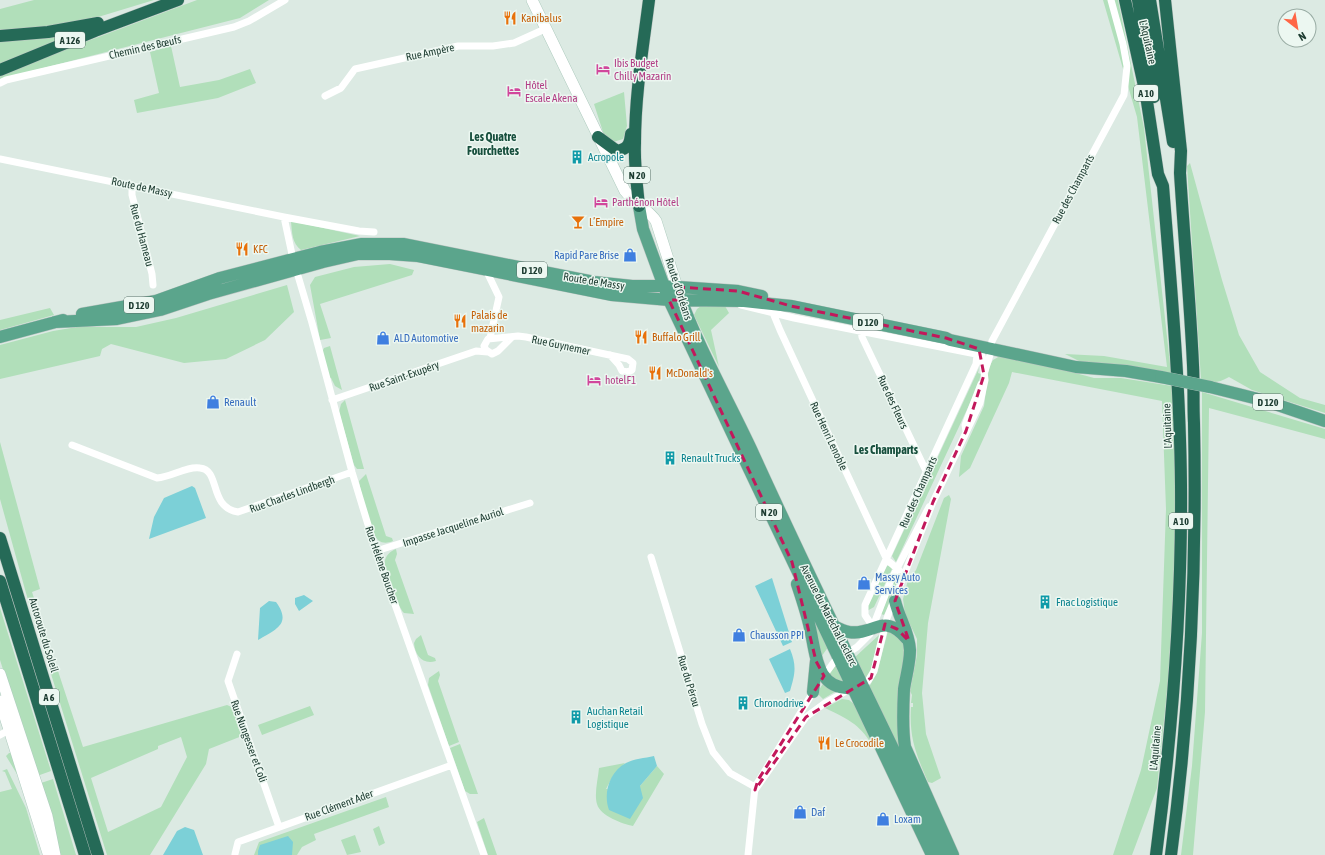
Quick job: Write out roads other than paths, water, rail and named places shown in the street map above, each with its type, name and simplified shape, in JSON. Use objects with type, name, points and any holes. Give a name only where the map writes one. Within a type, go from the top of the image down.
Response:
[{"type":"highway","name":"A 126","points":[[0,36],[48,32],[85,26],[115,18],[168,0]]},
{"type":"highway","name":"A 126","points":[[0,70],[95,31],[178,0]]},
{"type":"highway","points":[[598,137],[612,149],[622,150],[630,143],[631,132],[635,126],[649,0]]},
{"type":"highway","name":"L'Aquitaine","points":[[1125,0],[1146,94],[1158,174],[1163,186],[1178,368],[1181,486],[1177,635],[1172,712],[1156,855]]},
{"type":"highway","points":[[1138,0],[1162,152],[1164,168],[1163,186]]},
{"type":"highway","points":[[1150,0],[1174,151],[1180,173]]},
{"type":"highway","name":"L'Aquitaine","points":[[1165,0],[1180,136],[1180,173],[1194,366],[1194,543],[1190,662],[1178,804],[1171,855]]},
{"type":"highway","name":"N 20","points":[[635,126],[639,206]]},
{"type":"highway","name":"Autoroute du Soleil","points":[[0,538],[98,855]]},
{"type":"highway","name":"A 6","points":[[0,581],[85,855]]},
{"type":"main road","name":"Route d'Orléans","points":[[532,0],[624,191],[656,221],[689,322],[711,376]]},
{"type":"main road","name":"N 20","points":[[639,206],[640,220],[663,286]]},
{"type":"main road","name":"Route de Massy","points":[[294,264],[347,246],[403,244],[594,282],[632,286],[663,286],[738,291],[765,297],[793,312]]},
{"type":"main road","name":"Route de Massy","points":[[0,336],[83,314],[156,301],[220,278],[358,254],[418,256],[612,295],[669,300],[733,301],[793,312]]},
{"type":"main road","name":"Route d'Orléans","points":[[663,286],[669,300],[711,376]]},
{"type":"main road","name":"D 120","points":[[793,312],[946,338],[951,337],[984,351],[1041,357],[1047,361],[1087,369],[1126,371],[1161,376],[1266,401],[1325,421]]},
{"type":"main road","points":[[984,351],[1006,352],[1040,361],[1047,361]]},
{"type":"main road","name":"Avenue du Maréchal Leclerc","points":[[711,376],[792,562],[843,655],[944,855]]},
{"type":"main road","name":"Avenue du Maréchal Leclerc","points":[[711,376],[834,626],[843,655]]},
{"type":"main road","points":[[792,562],[795,580],[810,629],[816,661],[813,692]]},
{"type":"main road","points":[[895,601],[899,617],[907,629],[910,651],[904,689],[903,724],[905,747],[952,855]]},
{"type":"main road","points":[[834,626],[850,632],[861,632],[879,626],[898,629],[909,641]]},
{"type":"main road","points":[[816,661],[824,676],[839,687],[858,686]]},
{"type":"main road","points":[[0,674],[47,816],[55,855]]},
{"type":"main road","name":"Avenue du Maréchal Leclerc","points":[[858,686],[932,855]]},
{"type":"main road","points":[[0,701],[5,733],[49,855]]},
{"type":"street","name":"Chemin des Bœufs","points":[[0,83],[6,80],[234,27],[249,21],[285,0]]},
{"type":"street","name":"Rue des Champarts","points":[[879,626],[866,618],[864,608],[976,364],[1124,95],[1127,66],[1123,44],[1111,0]]},
{"type":"street","name":"Rue Ampère","points":[[325,96],[341,88],[354,69],[458,46],[493,46],[514,43],[545,29]]},
{"type":"street","name":"Route de Massy","points":[[0,159],[284,217],[359,231],[374,232]]},
{"type":"street","name":"Rue du Hameau","points":[[132,185],[132,195],[152,274],[153,285]]},
{"type":"street","points":[[284,217],[294,264]]},
{"type":"street","name":"Rue Hélène Boucher","points":[[294,264],[352,472],[376,551],[484,855]]},
{"type":"street","points":[[486,270],[499,297],[490,340],[485,348],[488,352],[496,353],[500,347],[512,337]]},
{"type":"street","name":"Route de Massy","points":[[733,301],[744,306],[773,313],[793,312]]},
{"type":"street","points":[[793,312],[861,330],[984,351]]},
{"type":"street","name":"Rue Henri Lenoble","points":[[773,313],[887,560]]},
{"type":"street","name":"Rue des Fleurs","points":[[861,330],[862,337],[926,473]]},
{"type":"street","name":"Rue Guynemer","points":[[490,340],[526,337],[626,358]]},
{"type":"street","points":[[490,340],[500,343],[500,347]]},
{"type":"street","name":"Rue Saint-Exupéry","points":[[332,400],[476,351],[490,340]]},
{"type":"street","name":"Rue Saint-Exupéry","points":[[476,351],[488,352]]},
{"type":"street","name":"Rue des Champarts","points":[[843,655],[864,641],[879,626],[895,601],[933,502],[966,431],[970,427],[980,403],[985,380],[984,351]]},
{"type":"street","points":[[610,355],[622,371],[626,373],[630,371],[633,363],[626,358],[621,361],[619,365]]},
{"type":"street","name":"Rue Charles Lindbergh","points":[[72,445],[157,478],[194,468],[202,468],[207,470],[212,476],[220,501],[225,508],[238,512],[352,472]]},
{"type":"street","name":"Rue des Champarts","points":[[858,686],[874,672],[879,626],[876,616],[897,568],[926,510],[933,502]]},
{"type":"street","name":"Impasse Jacqueline Auriol","points":[[376,551],[530,503]]},
{"type":"street","name":"Rue du Pérou","points":[[651,557],[702,724],[713,752],[730,773],[755,789]]},
{"type":"street","points":[[887,560],[897,568],[903,578]]},
{"type":"street","name":"Rue Nungesser et Coli","points":[[237,654],[228,681],[279,827]]},
{"type":"street","points":[[748,855],[755,789],[813,692],[824,676],[843,655]]},
{"type":"street","points":[[755,789],[806,717],[825,703],[858,686]]},
{"type":"street","points":[[5,733],[13,712]]},
{"type":"street","name":"Rue Clément Ader","points":[[235,854],[238,842],[452,765]]},
{"type":"water","points":[[192,486],[195,488],[206,518],[149,539],[154,517],[164,498]]},
{"type":"water","points":[[772,578],[792,642],[783,646],[755,586]]},
{"type":"water","points":[[304,595],[313,601],[299,611],[295,604],[295,598]]},
{"type":"water","points":[[269,601],[276,602],[281,609],[282,621],[280,625],[271,633],[258,640],[260,608]]},
{"type":"water","points":[[790,649],[794,660],[794,675],[790,691],[785,693],[769,659]]},
{"type":"water","points":[[654,756],[657,766],[640,786],[643,798],[630,819],[609,810],[607,804],[607,790],[615,772],[626,763]]},
{"type":"water","points":[[185,827],[194,830],[203,855],[163,855],[177,831]]},
{"type":"water","points":[[288,836],[293,842],[292,855],[258,855],[260,845]]},
{"type":"place","name":"Kanibalus","points":[[510,18]]},
{"type":"place","name":"Ibis Budget Chilly Mazarin","points":[[603,69]]},
{"type":"place","name":"Hôtel Escale Akena","points":[[514,91]]},
{"type":"place","name":"Acropole","points":[[577,157]]},
{"type":"place","name":"Parthénon Hôtel","points":[[601,202]]},
{"type":"place","name":"L’Empire","points":[[578,222]]},
{"type":"place","name":"KFC","points":[[242,249]]},
{"type":"place","name":"Rapid Pare Brise","points":[[630,255]]},
{"type":"place","name":"Palais de mazarin","points":[[460,321]]},
{"type":"place","name":"Buffalo Grill","points":[[641,337]]},
{"type":"place","name":"ALD Automotive","points":[[383,338]]},
{"type":"place","name":"McDonald's","points":[[655,373]]},
{"type":"place","name":"hotelF1","points":[[594,380]]},
{"type":"place","name":"Renault","points":[[213,402]]},
{"type":"place","name":"Renault Trucks","points":[[670,458]]},
{"type":"place","name":"Massy Auto Services","points":[[864,583]]},
{"type":"place","name":"Fnac Logistique","points":[[1045,602]]},
{"type":"place","name":"Chausson PPI","points":[[739,635]]},
{"type":"place","name":"Chronodrive","points":[[743,703]]},
{"type":"place","name":"Auchan Retail Logistique","points":[[576,717]]},
{"type":"place","name":"Le Crocodile","points":[[824,743]]},
{"type":"place","name":"Daf","points":[[800,812]]},
{"type":"place","name":"Loxam","points":[[883,819]]},
{"type":"district","name":"Les Quatre Fourchettes","points":[[493,144]]},
{"type":"district","name":"Les Champarts","points":[[886,450]]}]
